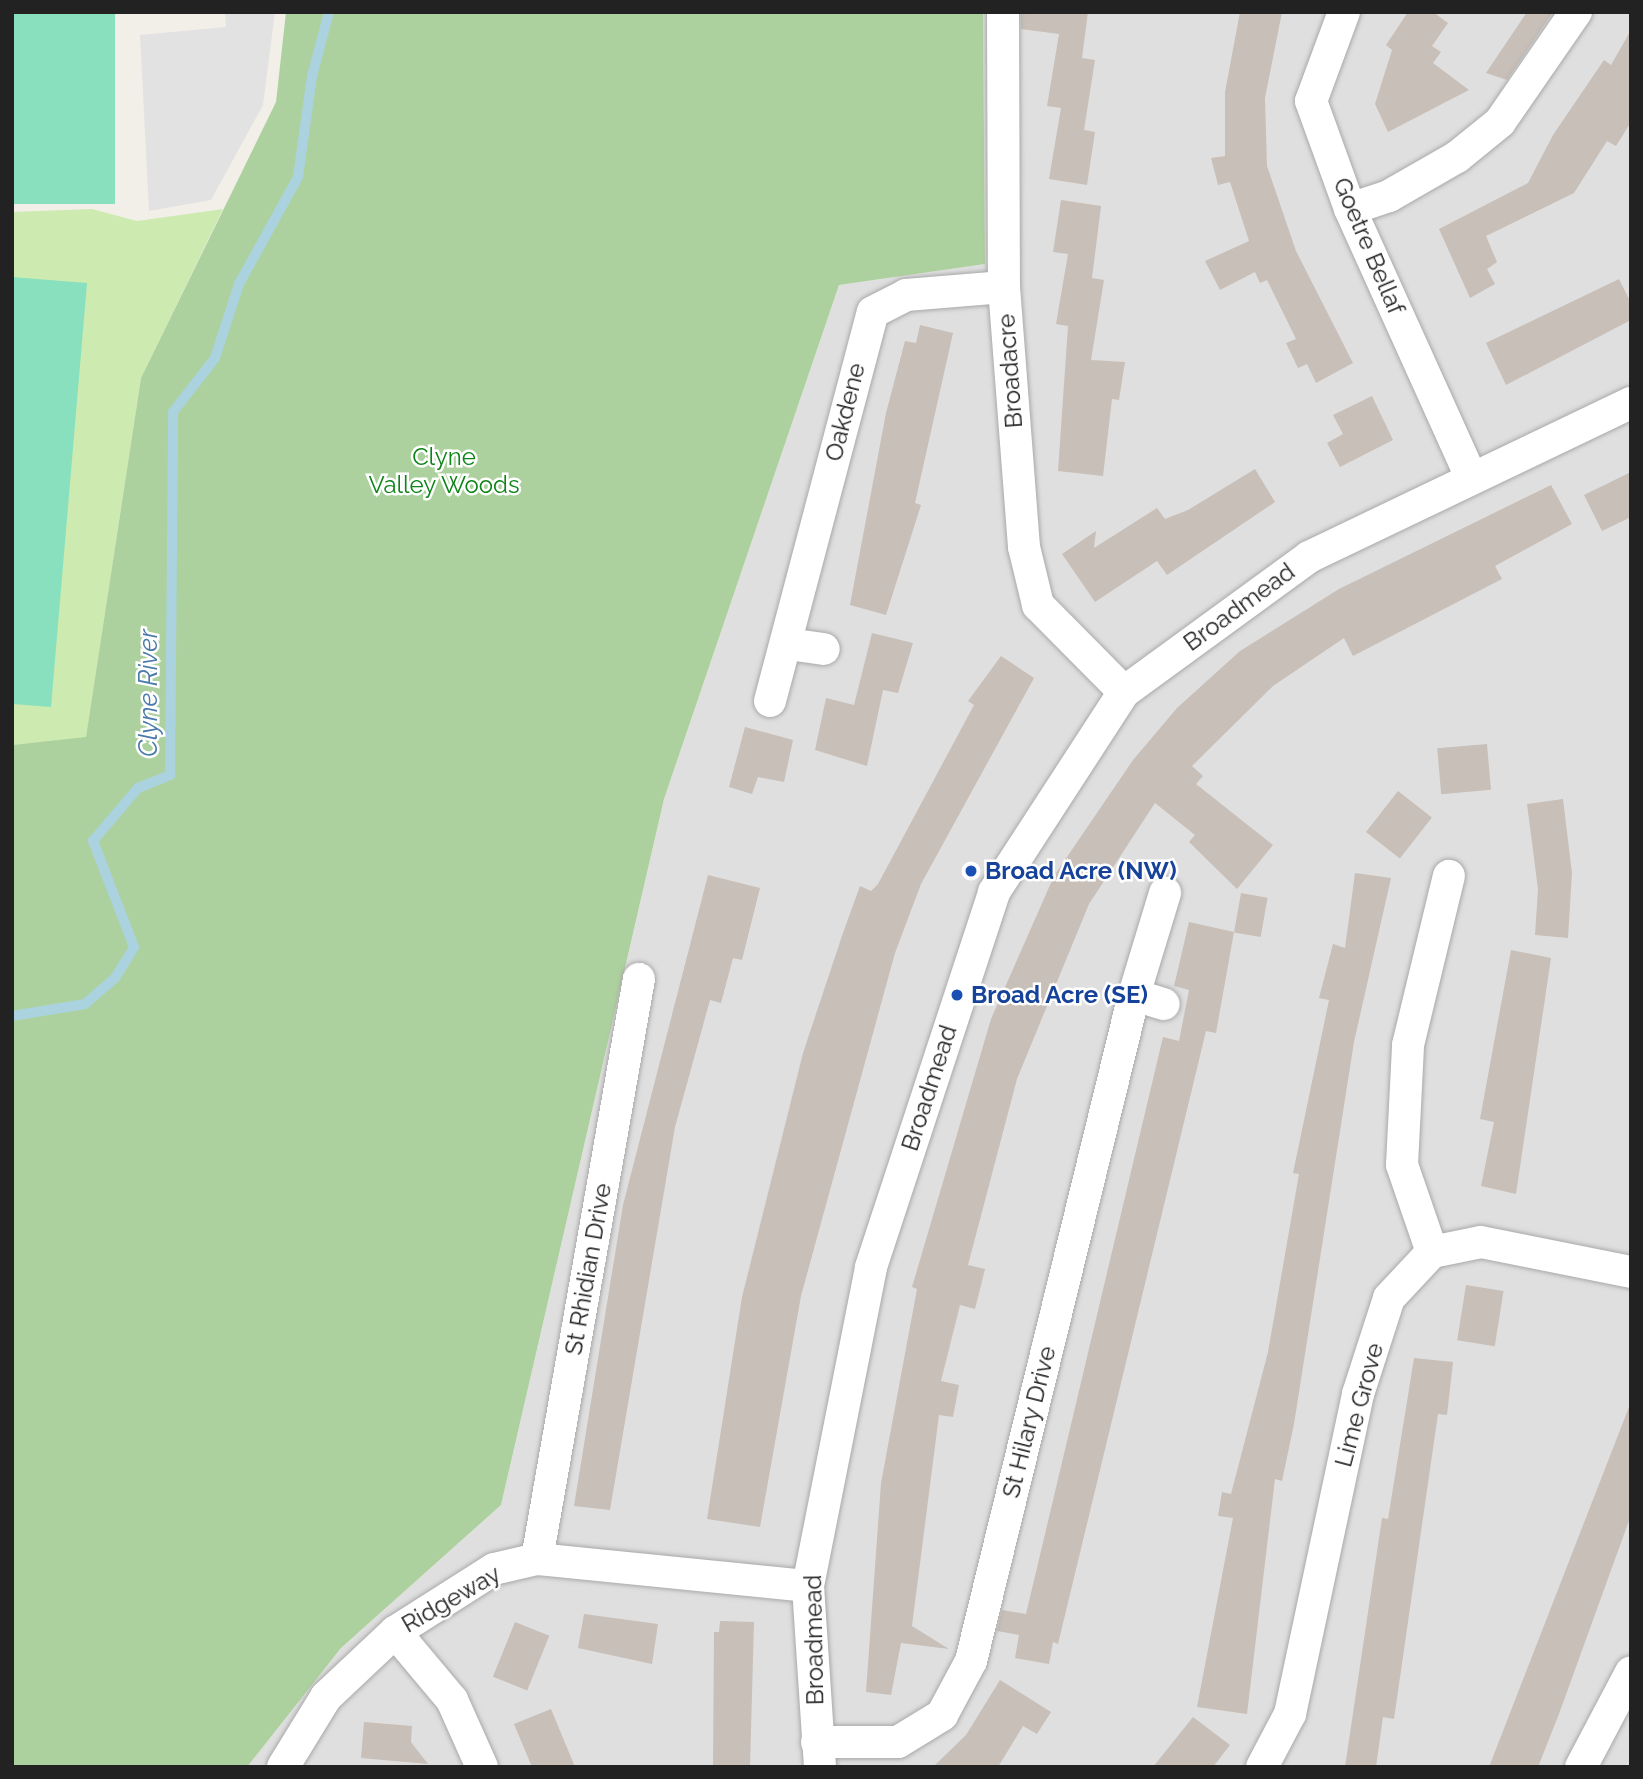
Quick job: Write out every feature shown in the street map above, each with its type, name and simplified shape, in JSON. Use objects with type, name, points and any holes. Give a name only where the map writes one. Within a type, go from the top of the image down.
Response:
[{"type":"street","name":"Broadacre","points":[[1003,12],[1004,287],[1024,547],[1038,605],[1124,692]]},
{"type":"street","name":"Goetre Bellaf","points":[[1344,12],[1311,101],[1350,209],[1470,475]]},
{"type":"street","points":[[1350,209],[1446,163],[1500,121],[1576,12]]},
{"type":"street","name":"Oakdene","points":[[770,701],[788,644],[873,312],[906,295],[1004,287]]},
{"type":"street","name":"Broadmead","points":[[818,1754],[808,1586],[871,1267],[994,892],[1124,692],[1309,556],[1470,475],[1631,403]]},
{"type":"street","points":[[788,644],[824,649]]},
{"type":"street","points":[[1449,876],[1408,1045],[1403,1151],[1432,1252],[1480,1242],[1631,1272]]},
{"type":"street","name":"St Hilary Drive","points":[[818,1754],[898,1742],[942,1715],[971,1661],[1149,999],[1165,893]]},
{"type":"street","name":"St Rhidian Drive","points":[[537,1559],[639,979]]},
{"type":"street","name":"Lime Grove","points":[[1262,1767],[1290,1714],[1358,1394],[1389,1298],[1432,1252]]},
{"type":"street","name":"Ridgeway","points":[[283,1767],[326,1697],[395,1632],[494,1569],[537,1559],[808,1586]]},
{"type":"street","points":[[395,1632],[452,1700],[482,1767]]},
{"type":"street","points":[[1581,1767],[1631,1672]]},
{"type":"shaded area","points":[[225,12],[275,12],[263,105],[211,200],[149,211],[140,35],[226,27]]},
{"type":"shaded area","points":[[983,12],[1631,12],[1631,1767],[247,1767],[341,1648],[501,1505],[664,799],[839,285],[985,264]]},
{"type":"green space","points":[[12,12],[115,12],[115,204],[12,204]]},
{"type":"green space","name":"Clyne Valley Woods","points":[[286,12],[983,12],[985,264],[839,285],[664,799],[501,1505],[341,1648],[247,1767],[12,1767],[12,745],[86,737],[141,378],[276,102]]},
{"type":"green space","points":[[92,209],[137,221],[223,209],[141,378],[86,738],[12,745],[12,212]]},
{"type":"green space","points":[[12,277],[87,283],[51,707],[12,704]]},
{"type":"building","points":[[1021,12],[1088,12],[1082,58],[1095,60],[1084,130],[1095,132],[1087,185],[1049,179],[1061,108],[1047,106],[1059,34],[1021,29]]},
{"type":"building","points":[[1240,12],[1282,12],[1265,98],[1267,166],[1296,251],[1353,363],[1316,383],[1307,364],[1298,368],[1286,343],[1296,339],[1267,280],[1260,283],[1255,272],[1220,290],[1205,261],[1249,241],[1230,182],[1218,185],[1211,158],[1225,156],[1225,92]]},
{"type":"building","points":[[1408,12],[1433,12],[1448,23],[1432,46],[1441,52],[1433,63],[1469,90],[1388,132],[1375,104],[1392,50],[1386,45]]},
{"type":"building","points":[[1527,12],[1553,12],[1507,80],[1486,73]]},
{"type":"building","points":[[1631,30],[1631,122],[1616,146],[1607,141],[1574,193],[1486,236],[1497,262],[1487,269],[1495,284],[1470,298],[1439,229],[1528,183],[1553,135],[1604,60],[1611,65]]},
{"type":"building","points":[[1061,200],[1101,206],[1092,278],[1104,280],[1091,360],[1125,362],[1119,400],[1112,399],[1103,476],[1058,471],[1068,326],[1056,324],[1068,254],[1053,252]]},
{"type":"building","points":[[1619,279],[1631,303],[1631,320],[1506,385],[1486,343]]},
{"type":"building","points":[[920,325],[953,333],[915,503],[921,505],[886,615],[850,605],[886,413],[905,341],[916,343]]},
{"type":"building","points":[[1372,396],[1393,440],[1340,467],[1327,443],[1343,434],[1333,415]]},
{"type":"building","points":[[1255,469],[1275,502],[1167,575],[1157,561],[1095,602],[1062,554],[1096,531],[1094,548],[1157,508],[1165,519],[1188,510]]},
{"type":"building","points":[[1631,472],[1631,517],[1602,531],[1584,495]]},
{"type":"building","points":[[1551,485],[1572,524],[1495,566],[1502,579],[1353,656],[1344,638],[1273,686],[1192,766],[1203,776],[1196,784],[1273,845],[1237,889],[1189,842],[1195,835],[1155,803],[1089,904],[1017,1079],[968,1265],[985,1269],[975,1309],[960,1305],[941,1381],[959,1385],[953,1417],[939,1415],[912,1626],[949,1649],[901,1643],[891,1695],[866,1692],[881,1483],[917,1289],[912,1287],[991,1019],[1054,876],[1133,760],[1177,708],[1240,651],[1339,589]]},
{"type":"building","points":[[872,633],[913,643],[898,693],[883,690],[867,766],[815,750],[826,698],[854,705]]},
{"type":"building","points":[[1001,656],[1034,678],[921,884],[895,953],[801,1296],[760,1527],[707,1519],[742,1297],[803,1053],[843,933],[860,886],[871,891],[878,884],[974,705],[968,701]]},
{"type":"building","points":[[745,727],[793,740],[784,782],[758,777],[752,794],[729,787]]},
{"type":"building","points":[[1487,744],[1491,790],[1441,794],[1437,748]]},
{"type":"building","points":[[1398,791],[1432,817],[1400,858],[1366,832]]},
{"type":"building","points":[[1563,799],[1572,873],[1568,938],[1535,935],[1538,889],[1527,804]]},
{"type":"building","points":[[1355,873],[1391,878],[1354,1042],[1294,1424],[1282,1481],[1275,1479],[1247,1714],[1197,1707],[1233,1518],[1218,1516],[1222,1492],[1231,1494],[1268,1352],[1299,1174],[1293,1173],[1329,1000],[1319,998],[1333,944],[1345,948]]},
{"type":"building","points":[[708,875],[760,888],[742,960],[733,958],[721,1003],[710,1000],[675,1127],[610,1510],[574,1506],[623,1205]]},
{"type":"building","points":[[1241,893],[1268,898],[1261,937],[1234,932]]},
{"type":"building","points":[[1189,922],[1234,932],[1216,1033],[1206,1031],[1058,1644],[1053,1642],[1049,1664],[1015,1658],[1019,1635],[997,1631],[1002,1610],[1026,1614],[1163,1037],[1179,1041],[1189,990],[1174,986]]},
{"type":"building","points":[[1511,950],[1551,958],[1516,1194],[1481,1186],[1494,1122],[1480,1119]]},
{"type":"building","points":[[1466,1285],[1504,1291],[1495,1346],[1457,1340]]},
{"type":"building","points":[[1414,1358],[1453,1362],[1447,1415],[1438,1414],[1394,1719],[1383,1717],[1376,1767],[1345,1767],[1382,1518],[1388,1519]]},
{"type":"building","points":[[1629,1407],[1631,1515],[1559,1714],[1538,1767],[1489,1767]]},
{"type":"building","points":[[584,1614],[658,1624],[652,1664],[578,1648]]},
{"type":"building","points":[[720,1621],[754,1622],[750,1767],[713,1767],[714,1632],[719,1632]]},
{"type":"building","points":[[515,1622],[549,1636],[527,1691],[493,1677]]},
{"type":"building","points":[[1000,1680],[1051,1712],[1037,1734],[1023,1726],[998,1767],[933,1767],[966,1735]]},
{"type":"building","points":[[551,1709],[575,1767],[532,1767],[514,1724]]},
{"type":"building","points":[[1193,1717],[1230,1745],[1213,1767],[1153,1767]]},
{"type":"building","points":[[364,1722],[412,1726],[411,1742],[428,1764],[361,1758]]},
{"type":"waterway","name":"Clyne River","points":[[12,1016],[85,1004],[115,978],[134,947],[93,841],[138,788],[170,775],[173,412],[215,358],[239,284],[298,177],[312,76],[329,12]]},
{"type":"place","name":"Broad Acre (NW)","points":[[971,871]]},
{"type":"place","name":"Broad Acre (SE)","points":[[957,995]]}]
